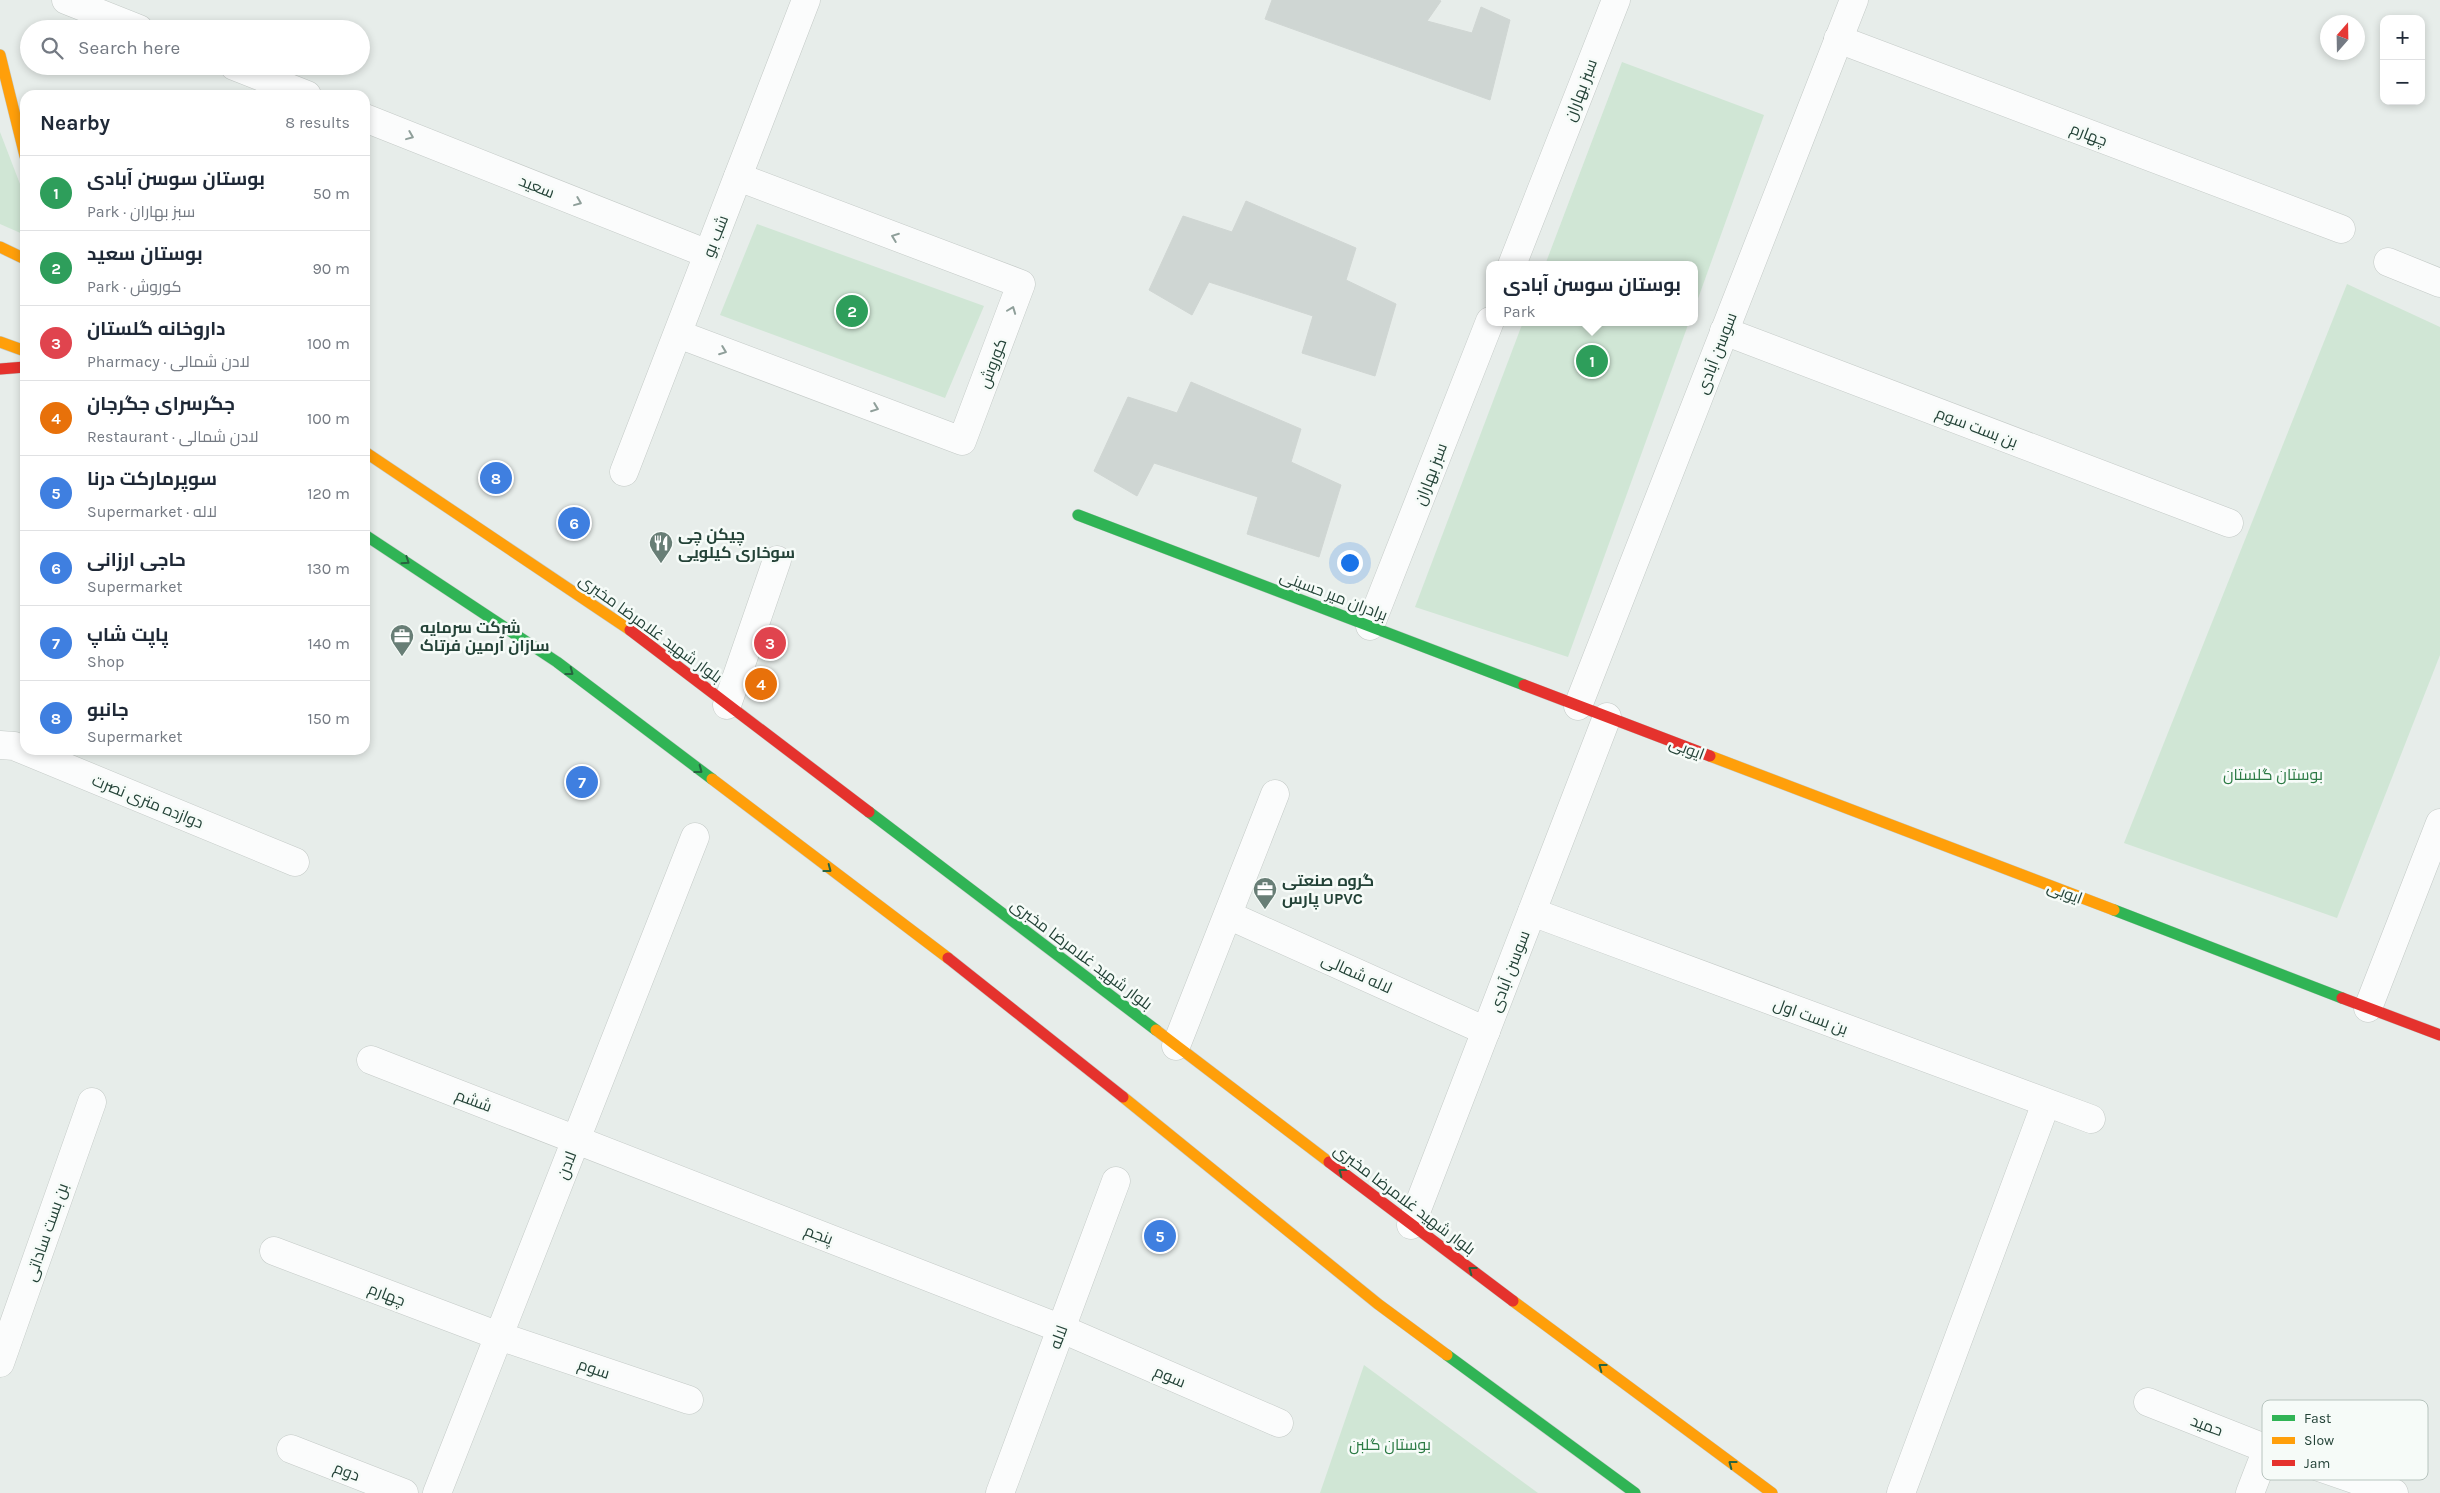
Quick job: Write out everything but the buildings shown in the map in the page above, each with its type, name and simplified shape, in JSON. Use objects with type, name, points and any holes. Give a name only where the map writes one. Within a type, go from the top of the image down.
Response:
[{"type":"main road","points":[[0,55],[20,136]]},
{"type":"main road","points":[[0,247],[20,257]]},
{"type":"main road","points":[[0,342],[20,349]]},
{"type":"main road","points":[[0,369],[20,367]]},
{"type":"main road","name":"بلوار شهید غلامرضا مخبری","points":[[370,455],[608,613],[1411,1225],[1772,1493]]},
{"type":"main road","name":"برادران میر حسینی","points":[[1078,514],[1578,706]]},
{"type":"main road","points":[[370,538],[557,662],[992,991],[1378,1304],[1635,1493]]},
{"type":"main road","name":"ایوبی","points":[[1578,706],[2440,1035]]},
{"type":"street","points":[[66,0],[116,20]]},
{"type":"street","name":"شب بو","points":[[624,472],[806,0]]},
{"type":"street","name":"سبز بهاران","points":[[1514,261],[1616,0]]},
{"type":"street","name":"سوسن آبادی","points":[[1578,706],[1854,0]]},
{"type":"street","name":"چهارم","points":[[1838,39],[2340,229]]},
{"type":"street","points":[[257,75],[294,90]]},
{"type":"street","name":"سعید","points":[[370,120],[708,254]]},
{"type":"street","name":"کوروش","points":[[678,334],[962,441],[1021,284],[738,177]]},
{"type":"street","points":[[2388,262],[2440,283]]},
{"type":"street","name":"سبز بهاران","points":[[1370,626],[1488,326]]},
{"type":"street","name":"بن بست سوم","points":[[1724,331],[2229,523]]},
{"type":"street","points":[[727,705],[777,560]]},
{"type":"street","name":"سوسن آبادی","points":[[1411,1225],[1607,717]]},
{"type":"street","name":"دوازده متری نصرت","points":[[0,745],[20,748]]},
{"type":"street","name":"دوازده متری نصرت","points":[[36,755],[295,862]]},
{"type":"street","points":[[1176,1046],[1275,794]]},
{"type":"street","points":[[2368,1008],[2440,823]]},
{"type":"street","name":"لادن","points":[[437,1493],[695,837]]},
{"type":"street","name":"بن بست اول","points":[[1532,912],[2046,1104],[2091,1119]]},
{"type":"street","name":"لاله شمالی","points":[[1228,914],[1486,1031]]},
{"type":"street","name":"ششم","points":[[371,1060],[576,1140]]},
{"type":"street","name":"بن بست ساداتی","points":[[0,1363],[92,1102]]},
{"type":"street","points":[[1901,1493],[2046,1104]]},
{"type":"street","name":"پنجم","points":[[576,1140],[1062,1329]]},
{"type":"street","name":"لاله","points":[[1000,1493],[1116,1181]]},
{"type":"street","name":"چهارم","points":[[274,1251],[499,1336]]},
{"type":"street","name":"سوم","points":[[1062,1329],[1279,1423]]},
{"type":"street","name":"سوم","points":[[499,1336],[689,1400]]},
{"type":"street","name":"حمید","points":[[2148,1402],[2262,1447]]},
{"type":"street","name":"دوم","points":[[291,1449],[404,1493]]},
{"type":"street","points":[[2250,1493],[2262,1462]]},
{"type":"street","name":"حمید","points":[[2356,1480],[2394,1493]]},
{"type":"green space","points":[[1622,62],[1764,115],[1698,299],[1698,261],[1547,261]]},
{"type":"green space","points":[[0,132],[20,184],[20,233],[0,224]]},
{"type":"green space","points":[[757,224],[984,306],[945,398],[720,315]]},
{"type":"green space","name":"بوستان گلستان","points":[[2347,284],[2440,327],[2440,655],[2337,918],[2124,843]]},
{"type":"green space","points":[[1521,326],[1688,326],[1568,657],[1415,607]]},
{"type":"green space","name":"بوستان گلبن","points":[[1364,1365],[1538,1493],[1320,1493]]},
{"type":"traffic: fast","points":[[1078,515],[1524,685]]},
{"type":"traffic: fast","points":[[370,538],[557,662],[712,779]]},
{"type":"traffic: fast","points":[[869,812],[1156,1030]]},
{"type":"traffic: fast","points":[[2114,910],[2342,998]]},
{"type":"traffic: fast","points":[[1447,1355],[1635,1493]]},
{"type":"traffic: slow","points":[[0,55],[20,136]]},
{"type":"traffic: slow","points":[[0,247],[20,257]]},
{"type":"traffic: slow","points":[[0,342],[20,349]]},
{"type":"traffic: slow","points":[[370,455],[630,630]]},
{"type":"traffic: slow","points":[[1710,756],[2114,910]]},
{"type":"traffic: slow","points":[[712,779],[948,958]]},
{"type":"traffic: slow","points":[[1156,1030],[1329,1162]]},
{"type":"traffic: slow","points":[[1123,1097],[1378,1304],[1447,1355]]},
{"type":"traffic: slow","points":[[1513,1301],[1772,1493]]},
{"type":"traffic: jam","points":[[0,369],[20,367]]},
{"type":"traffic: jam","points":[[630,630],[869,812]]},
{"type":"traffic: jam","points":[[1524,685],[1710,756]]},
{"type":"traffic: jam","points":[[948,958],[1123,1097]]},
{"type":"traffic: jam","points":[[2342,998],[2440,1035]]},
{"type":"traffic: jam","points":[[1329,1162],[1513,1301]]},
{"type":"place","name":"بوستان سعید","points":[[852,311]]},
{"type":"place","name":"بوستان سوسن آبادی","points":[[1592,361]]},
{"type":"place","name":"جانبو","points":[[496,478]]},
{"type":"place","name":"حاجی ارزانی","points":[[574,523]]},
{"type":"place","name":"چیکن چی سوخاری کیلویی","points":[[661,564]]},
{"type":"place","name":"داروخانه گلستان","points":[[770,643]]},
{"type":"place","name":"شرکت سرمایه سازان آرمین فرتاک","points":[[402,657]]},
{"type":"place","name":"جگرسرای جگرجان","points":[[761,684]]},
{"type":"place","name":"پاپت شاپ","points":[[582,782]]},
{"type":"place","name":"گروه صنعتی پارس UPVC","points":[[1265,910]]},
{"type":"place","name":"سوپرمارکت درنا","points":[[1160,1236]]}]
